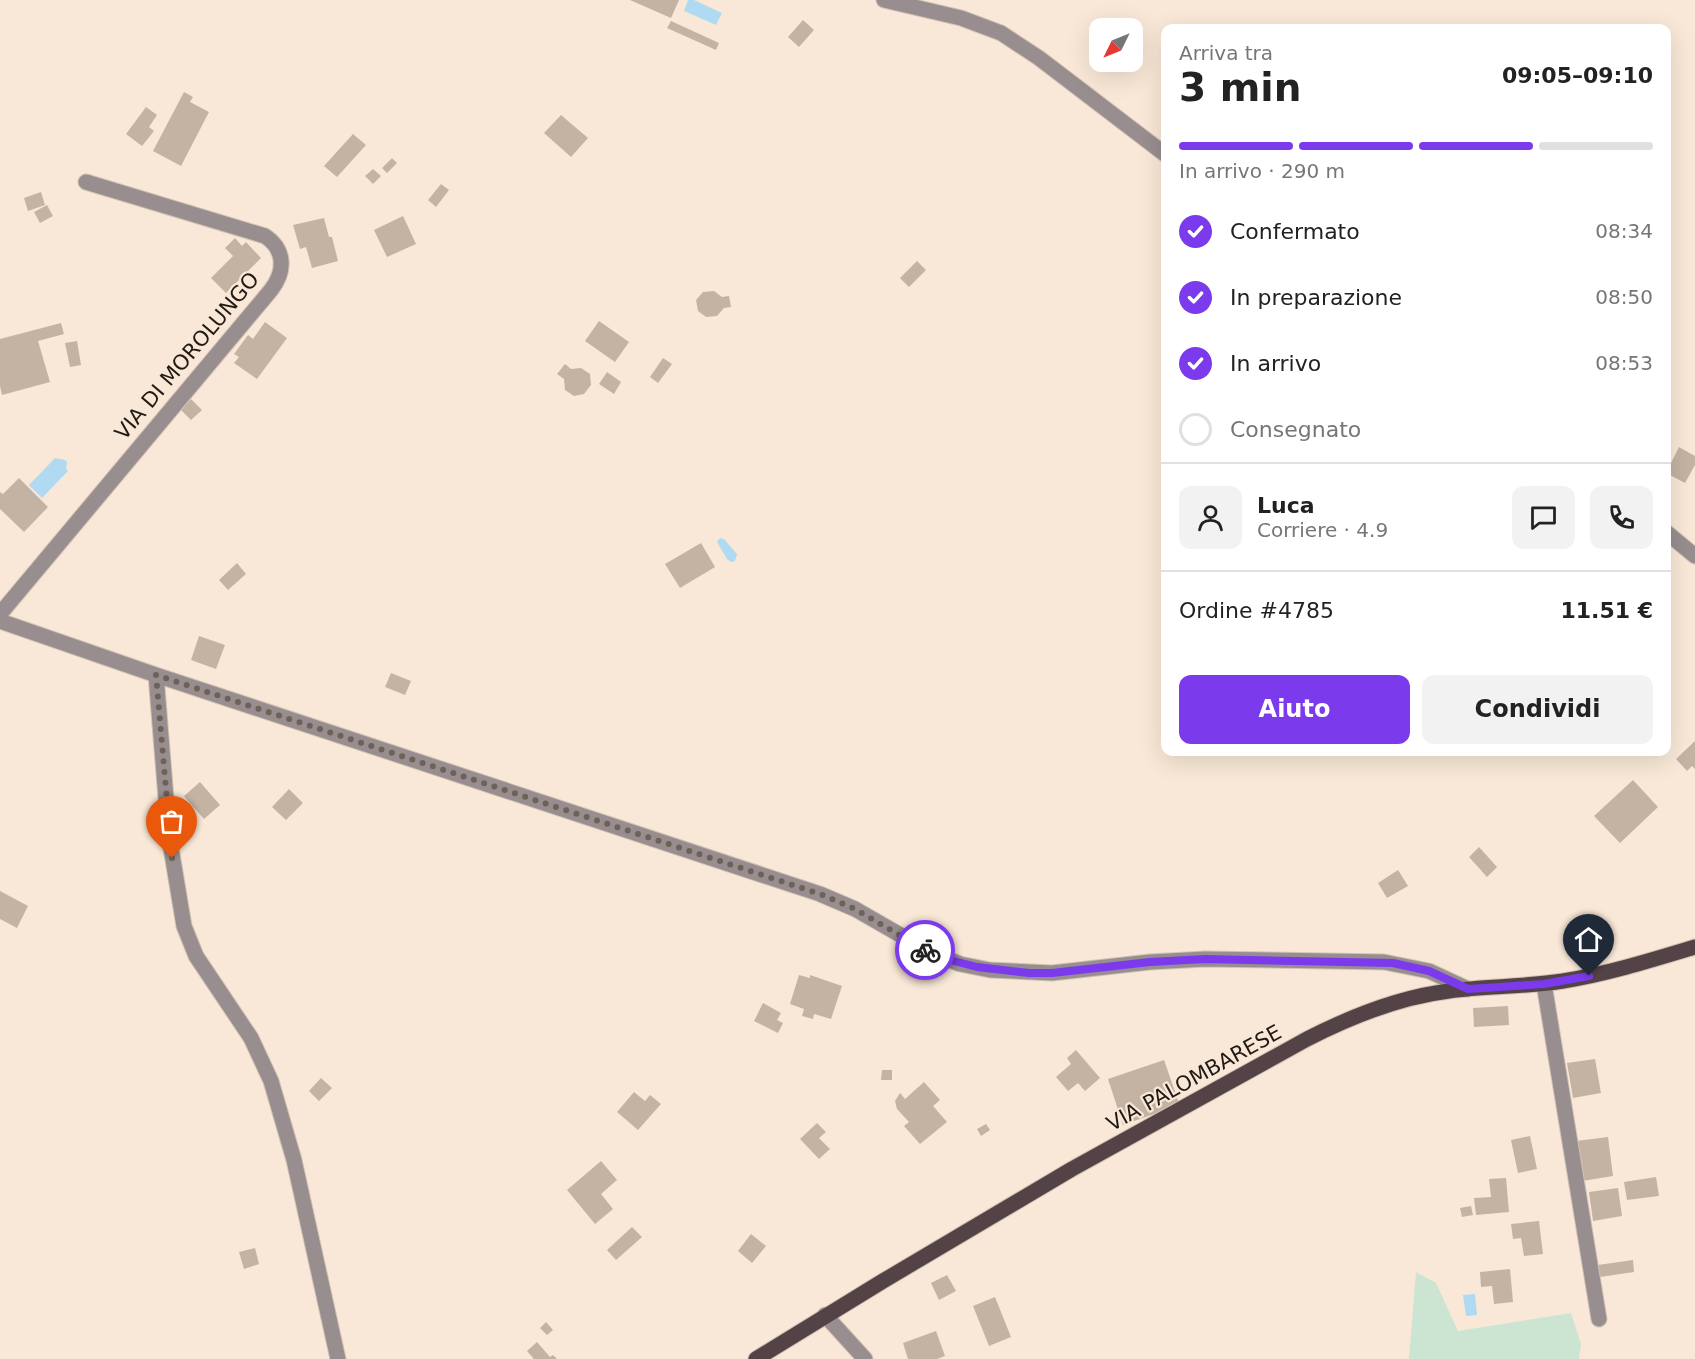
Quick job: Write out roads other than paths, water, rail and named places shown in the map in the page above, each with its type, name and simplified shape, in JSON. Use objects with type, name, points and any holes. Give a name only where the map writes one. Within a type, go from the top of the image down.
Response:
[{"type":"main road","name":"VIA PALOMBARESE","points":[[756,1359],[825,1315],[1072,1169],[1320,1033],[1359,1015],[1440,992],[1544,984],[1605,972],[1695,946]]},
{"type":"street","points":[[884,0],[961,18],[1001,33],[1039,58],[1161,150]]},
{"type":"street","name":"VIA DI MOROLUNGO","points":[[0,614],[271,290],[281,272],[281,255],[265,236],[86,182]]},
{"type":"street","points":[[1671,536],[1695,556]]},
{"type":"street","points":[[0,621],[156,675],[820,894],[855,909],[930,952],[960,963],[1004,972],[1041,973],[1205,959],[1384,962],[1429,971],[1468,989]]},
{"type":"street","points":[[156,675],[169,836],[184,926],[196,956],[251,1038],[271,1081],[294,1160],[338,1359]]},
{"type":"street","points":[[1544,984],[1599,1319]]},
{"type":"street","points":[[825,1315],[866,1359]]},
{"type":"water","points":[[688,0],[694,0],[722,13],[716,25],[684,11]]},
{"type":"water","points":[[55,458],[67,462],[68,471],[42,498],[29,485]]},
{"type":"water","points":[[720,538],[724,539],[737,554],[735,561],[731,562],[727,559],[717,542]]},
{"type":"water","points":[[1475,1294],[1477,1315],[1466,1316],[1463,1295]]}]
